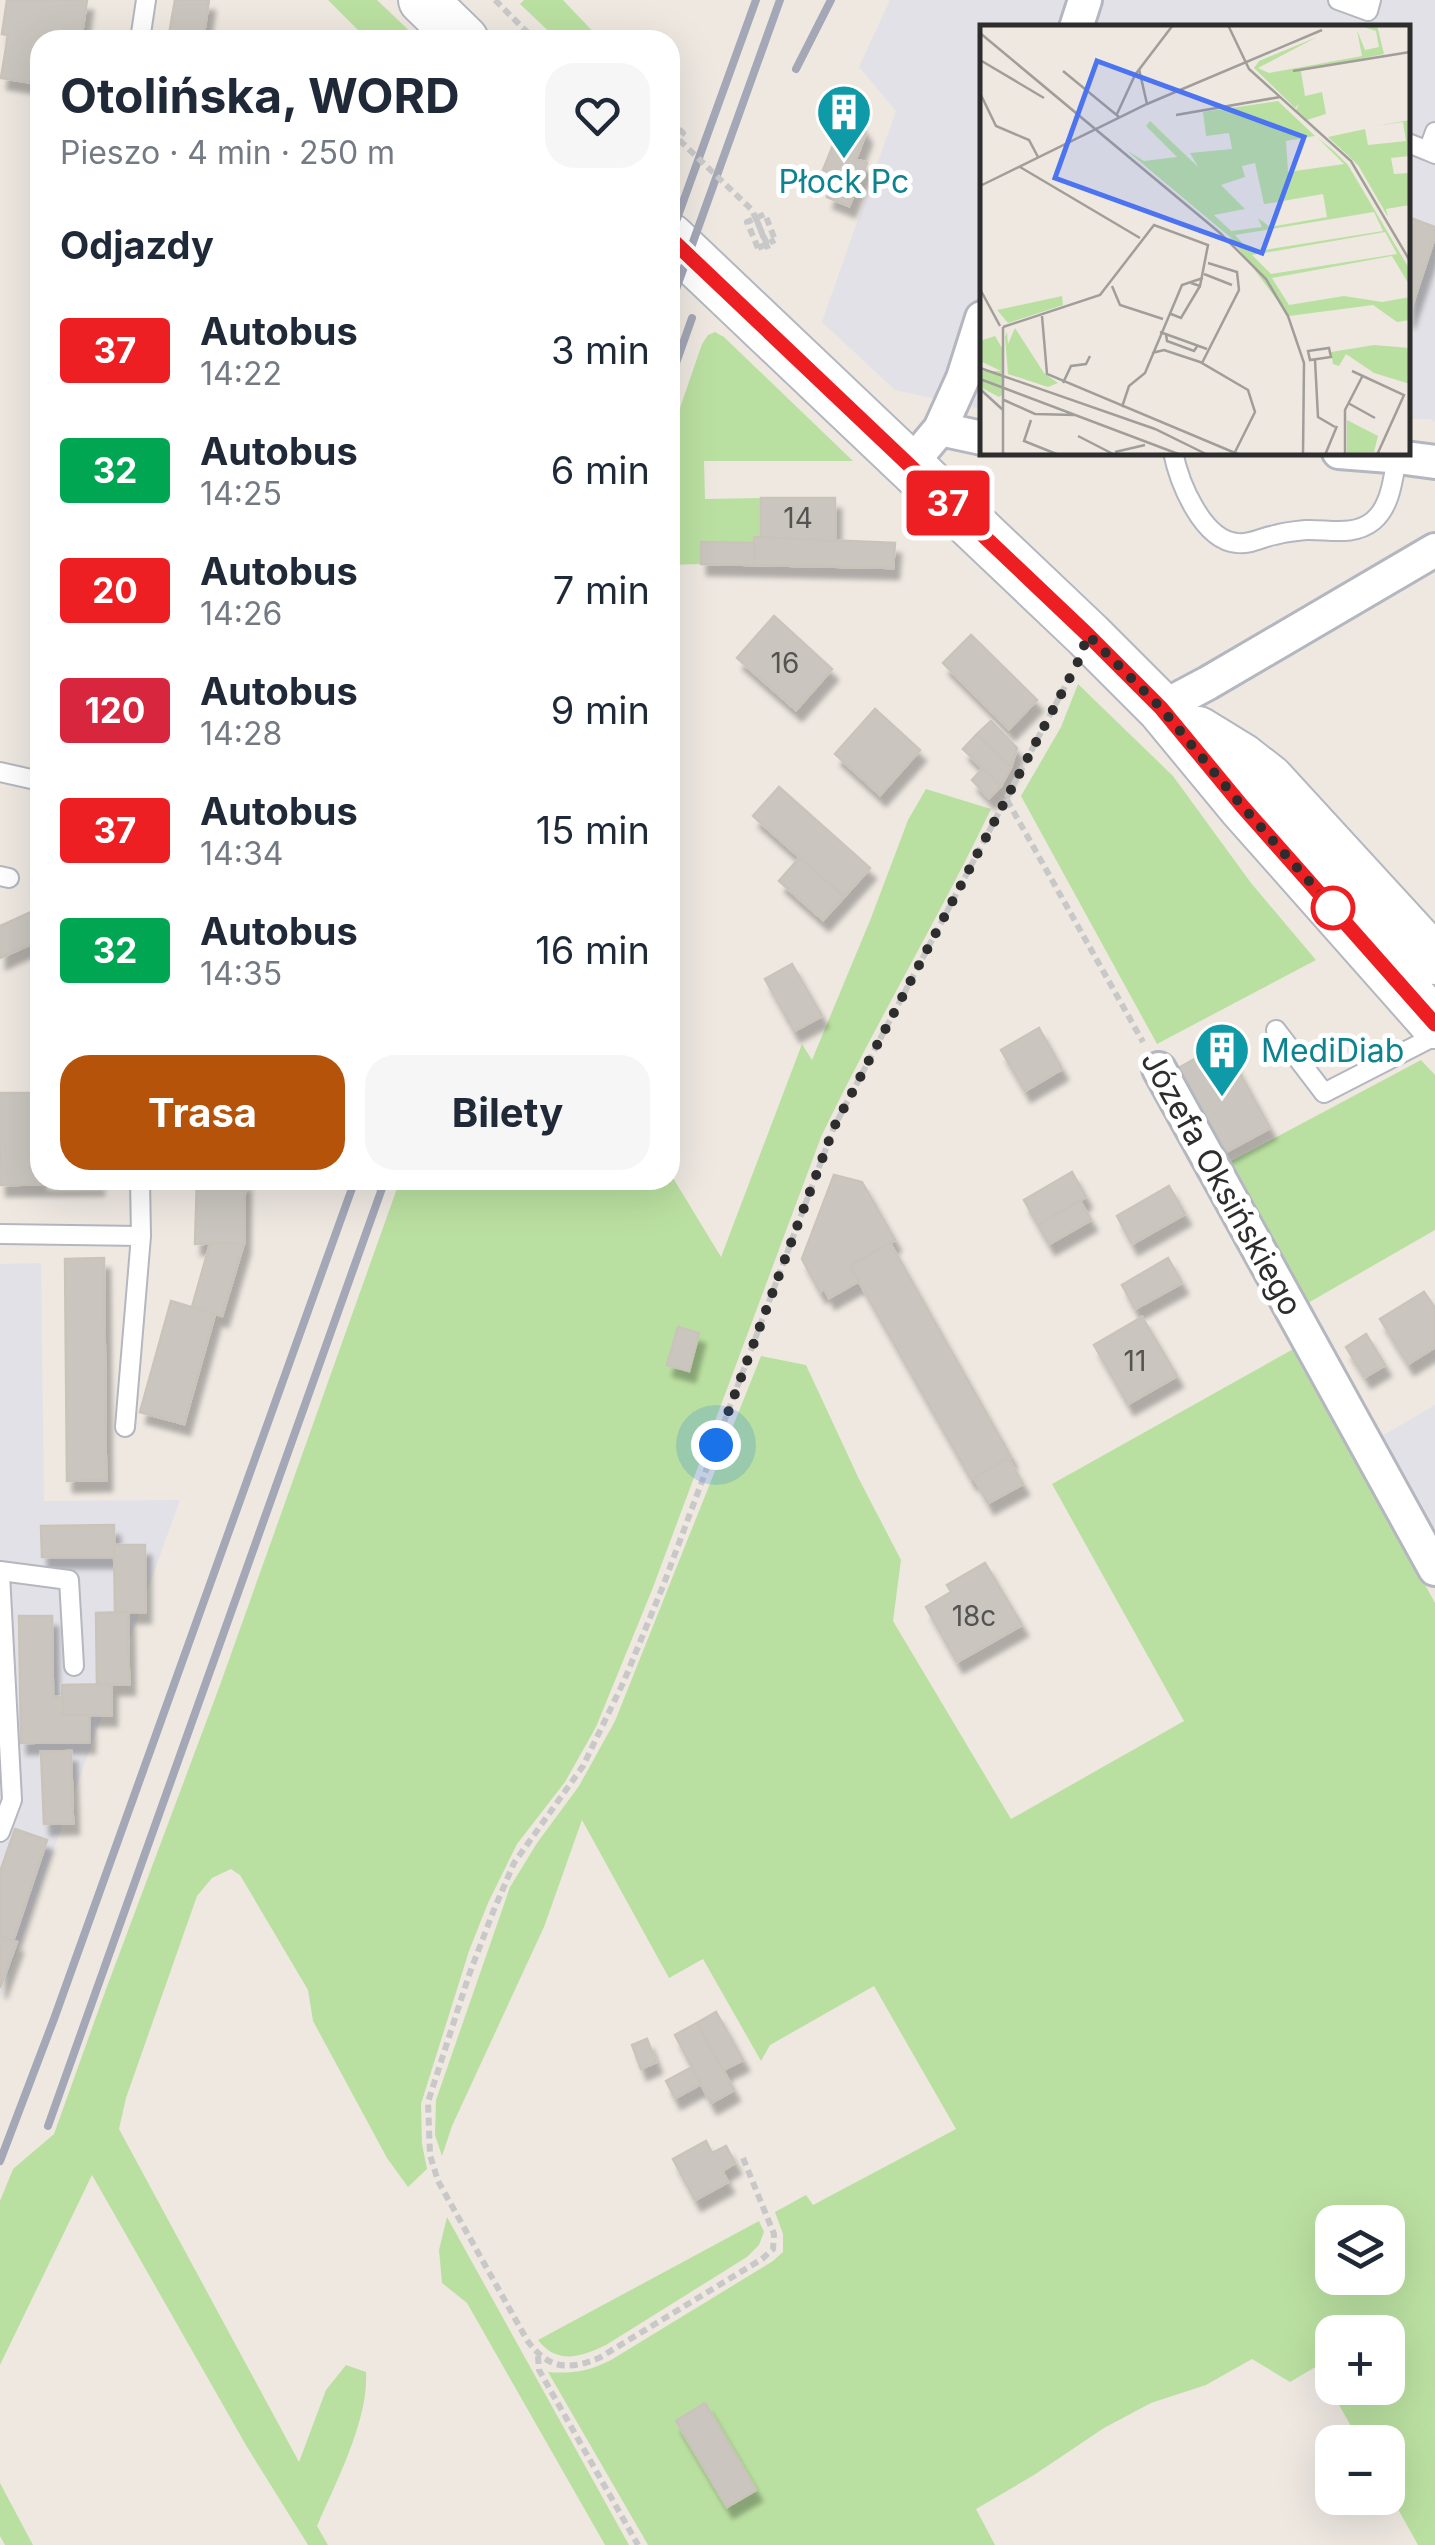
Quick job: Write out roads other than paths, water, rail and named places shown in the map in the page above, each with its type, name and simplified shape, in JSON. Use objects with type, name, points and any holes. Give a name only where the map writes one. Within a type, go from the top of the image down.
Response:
[{"type":"main road","points":[[680,248],[1161,708],[1242,806],[1435,1024]]},
{"type":"main road","points":[[1161,708],[1242,758],[1268,780],[1435,960]]},
{"type":"street","points":[[1077,25],[1084,0]]},
{"type":"street","points":[[909,466],[940,429],[964,378],[980,325]]},
{"type":"street","points":[[940,429],[980,438]]},
{"type":"street","points":[[1382,455],[1435,462]]},
{"type":"street","points":[[1161,708],[1435,550]]},
{"type":"street","name":"Józefa Oksińskiego","points":[[1158,1069],[1435,1568]]},
{"type":"lane","points":[[142,30],[146,0]]},
{"type":"lane","points":[[1338,0],[1368,11],[1371,0]]},
{"type":"lane","points":[[1432,152],[1435,132]]},
{"type":"lane","points":[[1174,455],[1177,472],[1197,513],[1216,534],[1234,544],[1308,530],[1357,530],[1375,520],[1388,501],[1397,456]]},
{"type":"lane","points":[[0,772],[30,779]]},
{"type":"lane","points":[[1276,1030],[1324,1093],[1435,1036]]},
{"type":"lane","points":[[124,1427],[141,1236],[140,1190]]},
{"type":"lane","points":[[0,1234],[141,1236]]},
{"type":"lane","points":[[0,1832],[12,1800],[0,1573],[69,1580],[74,1666]]},
{"type":"railway","points":[[680,210],[756,0]]},
{"type":"railway","points":[[680,278],[780,0]]},
{"type":"railway","points":[[796,69],[831,0]]},
{"type":"railway","points":[[680,352],[692,318]]},
{"type":"railway","points":[[0,2161],[351,1190]]},
{"type":"railway","points":[[48,2126],[381,1190]]},
{"type":"place","name":"Płock Pc","points":[[844,161]]},
{"type":"place","name":"MediDiab","points":[[1222,1099]]}]
